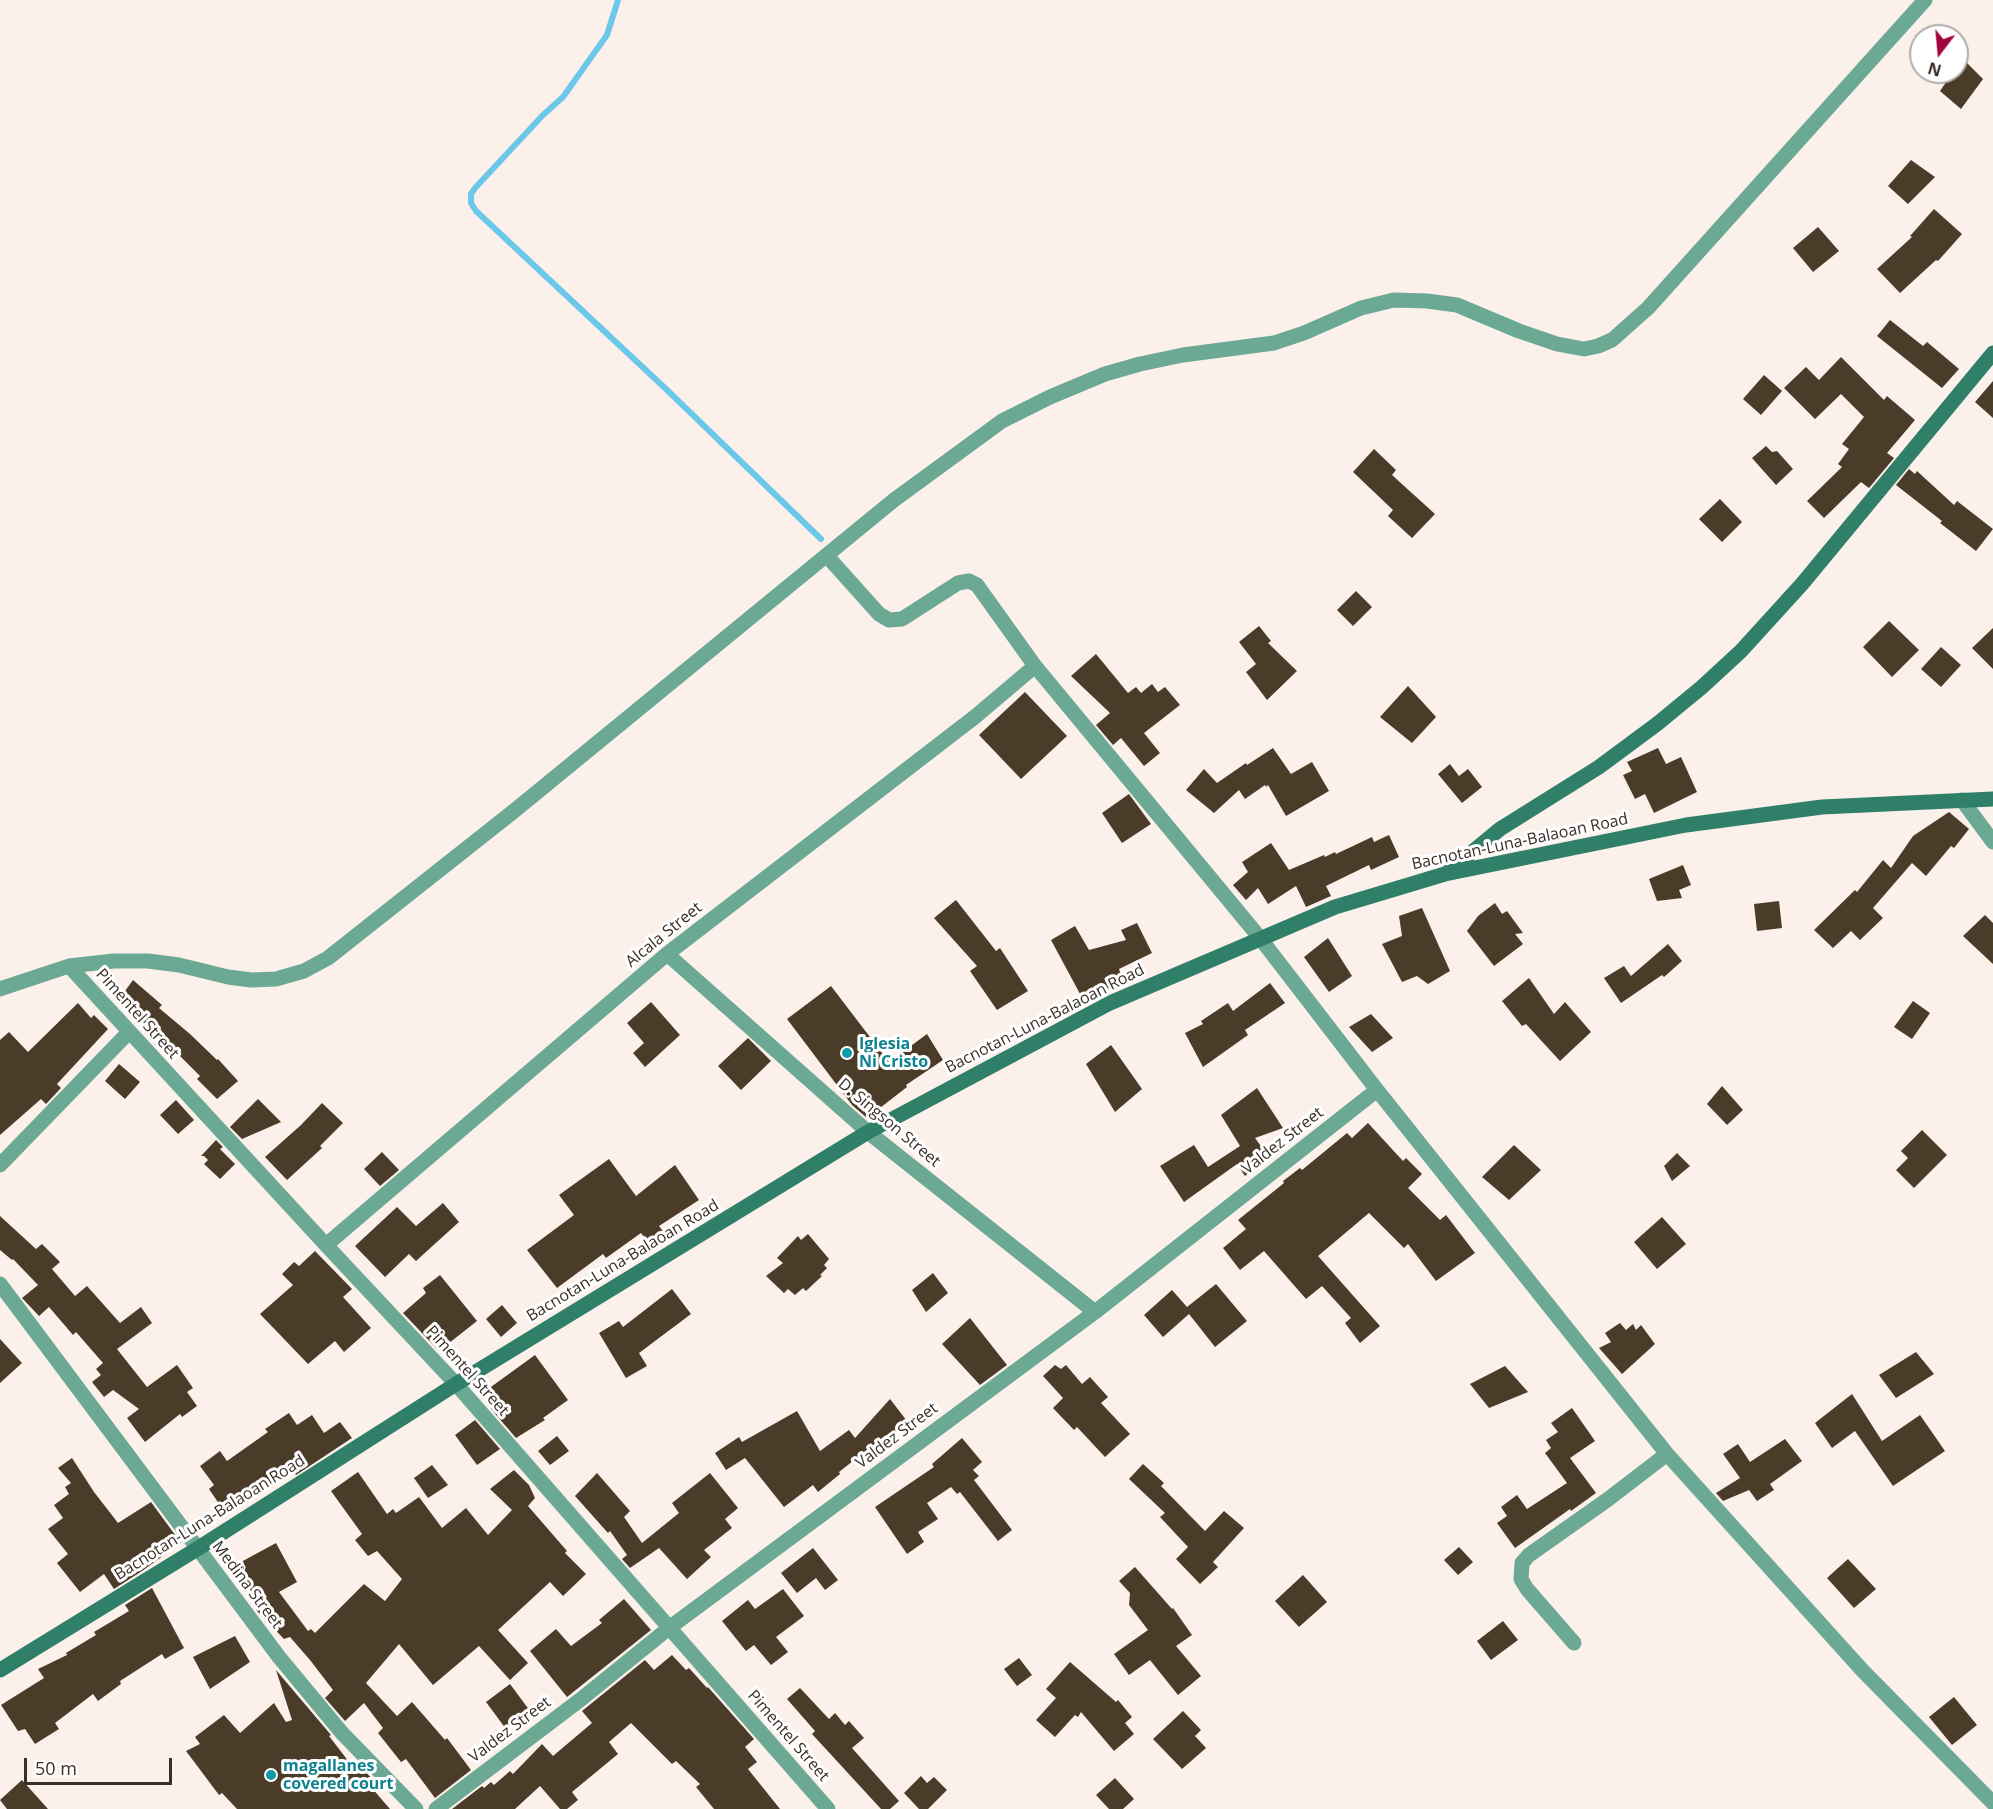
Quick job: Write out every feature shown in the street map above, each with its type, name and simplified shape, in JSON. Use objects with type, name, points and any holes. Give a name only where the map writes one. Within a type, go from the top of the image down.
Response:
[{"type":"main road","points":[[1446,874],[1500,830],[1599,768],[1702,687],[1741,651],[1802,584],[1993,353]]},
{"type":"main road","name":"Bacnotan-Luna-Balaoan Road","points":[[0,1670],[197,1549],[456,1384],[868,1132],[1110,1003],[1335,907],[1446,874],[1686,825],[1822,807],[1993,799]]},
{"type":"street","points":[[0,989],[69,966],[114,961],[148,961],[180,965],[228,977],[251,980],[276,979],[303,971],[328,958],[523,804],[894,500],[1002,421],[1050,397],[1105,374],[1183,355],[1274,343],[1304,333],[1361,308],[1394,300],[1457,304],[1519,331],[1557,344],[1584,349],[1612,340],[1648,308],[1924,0]]},
{"type":"street","points":[[827,556],[879,614],[889,620],[902,619],[964,581],[973,583],[981,591],[1035,666],[1260,938],[1377,1090],[1667,1454],[1863,1671],[1993,1803]]},
{"type":"street","name":"Alcala Street","points":[[326,1245],[667,954],[976,716],[1035,666]]},
{"type":"street","points":[[1962,800],[1993,842]]},
{"type":"street","name":"D. Singson Street","points":[[667,954],[868,1132],[1095,1312]]},
{"type":"street","name":"Pimentel Street","points":[[69,966],[456,1384],[828,1809]]},
{"type":"street","points":[[0,1165],[129,1032]]},
{"type":"street","name":"Valdez Street","points":[[436,1809],[580,1700],[669,1628],[1095,1312],[1377,1090]]},
{"type":"street","name":"Medina Street","points":[[0,1284],[197,1549],[309,1694],[342,1733],[416,1809]]},
{"type":"street","points":[[1574,1643],[1527,1589],[1521,1578],[1522,1563],[1529,1555],[1667,1454]]},
{"type":"building","points":[[1969,65],[1983,79],[1961,109],[1940,91],[1945,84],[1969,84]]},
{"type":"building","points":[[1911,160],[1935,177],[1908,204],[1888,186]]},
{"type":"building","points":[[1934,209],[1962,234],[1938,261],[1936,260],[1900,293],[1877,269],[1912,237],[1910,236]]},
{"type":"building","points":[[1818,227],[1839,251],[1813,272],[1793,248]]},
{"type":"building","points":[[1890,320],[1923,346],[1927,342],[1959,369],[1942,388],[1877,336]]},
{"type":"building","points":[[1841,357],[1884,400],[1887,396],[1915,420],[1887,453],[1894,458],[1869,488],[1861,482],[1824,518],[1807,501],[1842,467],[1838,464],[1849,449],[1842,444],[1864,417],[1841,394],[1815,419],[1784,388],[1806,367],[1819,380]]},
{"type":"building","points":[[1764,375],[1782,391],[1761,415],[1743,399]]},
{"type":"building","points":[[1993,381],[1993,418],[1975,402]]},
{"type":"building","points":[[1766,446],[1772,452],[1777,451],[1793,469],[1776,485],[1752,458]]},
{"type":"building","points":[[1374,449],[1396,470],[1392,475],[1435,514],[1412,538],[1388,516],[1393,510],[1353,472]]},
{"type":"building","points":[[1909,469],[1915,474],[1917,471],[1954,505],[1957,501],[1993,529],[1976,551],[1896,485]]},
{"type":"building","points":[[1720,499],[1742,522],[1722,542],[1699,519]]},
{"type":"building","points":[[1356,591],[1372,607],[1353,626],[1337,610]]},
{"type":"building","points":[[1889,621],[1919,650],[1892,677],[1863,647]]},
{"type":"building","points":[[1259,626],[1271,641],[1268,643],[1297,671],[1267,700],[1246,672],[1256,664],[1239,642]]},
{"type":"building","points":[[1993,628],[1993,669],[1972,648]]},
{"type":"building","points":[[1941,647],[1961,665],[1941,687],[1921,669]]},
{"type":"building","points":[[1096,654],[1128,693],[1136,687],[1141,693],[1152,684],[1158,692],[1165,687],[1180,705],[1144,733],[1160,753],[1144,766],[1121,738],[1113,745],[1096,725],[1110,713],[1071,676]]},
{"type":"building","points":[[1408,686],[1436,717],[1412,743],[1380,717]]},
{"type":"building","points":[[1025,692],[1067,736],[1021,779],[979,735]]},
{"type":"building","points":[[1273,748],[1291,774],[1312,762],[1329,791],[1286,816],[1268,785],[1245,799],[1239,790],[1214,813],[1186,790],[1204,769],[1217,783]]},
{"type":"building","points":[[1658,748],[1666,764],[1681,757],[1697,792],[1654,813],[1645,794],[1635,799],[1623,775],[1632,771],[1627,762]]},
{"type":"building","points":[[1450,764],[1459,776],[1468,769],[1482,787],[1462,803],[1438,774]]},
{"type":"building","points":[[1129,794],[1151,824],[1122,843],[1102,813]]},
{"type":"building","points":[[1949,812],[1969,829],[1954,848],[1951,846],[1926,876],[1912,863],[1873,908],[1883,918],[1860,940],[1851,931],[1833,948],[1814,930],[1855,890],[1857,892],[1883,860],[1891,868],[1913,836]]},
{"type":"building","points":[[1389,835],[1399,857],[1371,870],[1369,865],[1326,886],[1331,896],[1306,907],[1296,886],[1268,904],[1258,888],[1246,900],[1233,885],[1248,872],[1242,862],[1271,843],[1289,870],[1324,855],[1325,857],[1335,852],[1336,854],[1372,837],[1374,842]]},
{"type":"building","points":[[1683,865],[1691,885],[1679,890],[1682,898],[1657,901],[1649,879]]},
{"type":"building","points":[[956,900],[996,951],[1000,948],[1028,991],[997,1010],[970,971],[977,966],[934,918]]},
{"type":"building","points":[[1779,901],[1782,928],[1757,931],[1754,904]]},
{"type":"building","points":[[1495,903],[1502,914],[1507,911],[1523,933],[1515,934],[1523,944],[1494,966],[1467,931],[1478,916]]},
{"type":"building","points":[[1422,908],[1450,971],[1428,984],[1417,976],[1402,982],[1382,944],[1402,936],[1399,916]]},
{"type":"building","points":[[1985,915],[1993,923],[1993,964],[1963,936]]},
{"type":"building","points":[[1137,923],[1152,953],[1119,969],[1122,978],[1086,1005],[1051,940],[1075,926],[1089,950],[1126,940],[1121,930]]},
{"type":"building","points":[[1328,938],[1352,976],[1329,992],[1304,957]]},
{"type":"building","points":[[1668,944],[1682,961],[1664,977],[1662,975],[1621,1003],[1604,978],[1624,966],[1631,976]]},
{"type":"building","points":[[1529,978],[1554,1014],[1565,1002],[1591,1032],[1560,1061],[1526,1024],[1522,1026],[1502,1001]]},
{"type":"building","points":[[133,980],[162,1005],[159,1008],[218,1059],[238,1081],[217,1099],[197,1079],[200,1076],[157,1033],[155,1035],[120,998]]},
{"type":"building","points":[[1270,983],[1285,1003],[1245,1030],[1248,1035],[1203,1067],[1185,1033],[1203,1024],[1201,1021],[1228,1003],[1233,1011]]},
{"type":"building","name":"Iglesia Ni Cristo","points":[[831,986],[889,1062],[927,1034],[943,1060],[906,1085],[907,1087],[867,1118],[852,1105],[787,1019]]},
{"type":"building","points":[[1913,1001],[1930,1013],[1912,1039],[1894,1027]]},
{"type":"building","points":[[651,1002],[680,1035],[645,1067],[633,1053],[644,1043],[627,1023]]},
{"type":"building","points":[[78,1003],[91,1018],[94,1015],[108,1029],[57,1084],[61,1088],[46,1104],[41,1099],[0,1135],[0,1040],[9,1032],[28,1052]]},
{"type":"building","points":[[1371,1014],[1393,1038],[1372,1052],[1349,1027]]},
{"type":"building","points":[[748,1038],[771,1061],[741,1090],[718,1066]]},
{"type":"building","points":[[1111,1045],[1142,1089],[1115,1112],[1086,1064]]},
{"type":"building","points":[[119,1064],[140,1082],[125,1099],[105,1081]]},
{"type":"building","points":[[1722,1086],[1743,1110],[1727,1125],[1707,1104]]},
{"type":"building","points":[[1257,1088],[1283,1128],[1255,1138],[1269,1157],[1245,1176],[1237,1164],[1184,1202],[1160,1166],[1194,1145],[1208,1167],[1240,1146],[1221,1115]]},
{"type":"building","points":[[258,1099],[281,1122],[242,1139],[230,1127]]},
{"type":"building","points":[[176,1100],[194,1120],[178,1134],[160,1115]]},
{"type":"building","points":[[322,1103],[343,1123],[320,1146],[322,1148],[287,1180],[265,1157]]},
{"type":"building","points":[[1368,1123],[1403,1161],[1406,1158],[1422,1174],[1408,1188],[1440,1220],[1446,1215],[1475,1253],[1436,1281],[1408,1244],[1404,1248],[1369,1213],[1318,1256],[1380,1326],[1360,1343],[1345,1323],[1351,1318],[1322,1286],[1306,1299],[1264,1251],[1240,1270],[1223,1248],[1246,1229],[1238,1220],[1284,1183],[1283,1181],[1300,1168],[1302,1170],[1347,1133],[1352,1138]]},
{"type":"building","points":[[1922,1130],[1947,1155],[1914,1188],[1896,1170],[1908,1158],[1901,1151]]},
{"type":"building","points":[[216,1140],[223,1147],[220,1149],[235,1164],[220,1179],[204,1164],[208,1160],[201,1156]]},
{"type":"building","points":[[1514,1145],[1541,1170],[1509,1200],[1482,1177]]},
{"type":"building","points":[[382,1152],[399,1170],[380,1186],[364,1169]]},
{"type":"building","points":[[1677,1153],[1690,1166],[1672,1181],[1664,1166]]},
{"type":"building","points":[[609,1159],[636,1196],[675,1165],[699,1200],[659,1226],[666,1235],[651,1246],[641,1233],[606,1258],[603,1254],[557,1288],[527,1250],[574,1215],[559,1195]]},
{"type":"building","points":[[443,1203],[459,1222],[416,1261],[409,1254],[385,1277],[355,1246],[397,1207],[416,1226]]},
{"type":"building","points":[[0,1216],[36,1249],[42,1244],[60,1262],[52,1269],[75,1296],[87,1286],[120,1323],[141,1307],[152,1323],[117,1349],[147,1387],[177,1365],[193,1388],[187,1392],[197,1406],[182,1417],[180,1414],[145,1442],[127,1418],[139,1409],[113,1390],[104,1397],[92,1382],[101,1375],[96,1369],[103,1363],[76,1332],[73,1335],[49,1307],[39,1316],[22,1298],[38,1285],[13,1259],[0,1250]]},
{"type":"building","points":[[1662,1217],[1686,1244],[1657,1269],[1634,1242]]},
{"type":"building","points":[[808,1234],[829,1259],[824,1265],[827,1268],[806,1291],[803,1288],[795,1295],[788,1289],[784,1293],[766,1276],[783,1263],[777,1258],[798,1236],[801,1240]]},
{"type":"building","points":[[315,1251],[352,1289],[343,1297],[371,1328],[344,1352],[335,1341],[308,1364],[260,1314],[293,1285],[282,1274],[294,1262],[299,1266]]},
{"type":"building","points":[[933,1273],[948,1293],[926,1312],[912,1290]]},
{"type":"building","points":[[440,1275],[477,1321],[439,1351],[403,1313],[426,1293],[423,1288]]},
{"type":"building","points":[[1216,1284],[1247,1321],[1215,1347],[1189,1314],[1163,1337],[1144,1315],[1172,1290],[1187,1307]]},
{"type":"building","points":[[672,1289],[691,1314],[639,1353],[647,1366],[626,1378],[599,1333],[619,1321],[623,1327]]},
{"type":"building","points":[[502,1305],[517,1323],[501,1337],[486,1319]]},
{"type":"building","points":[[970,1318],[1007,1365],[980,1385],[942,1344]]},
{"type":"building","points":[[1620,1323],[1626,1330],[1633,1324],[1636,1330],[1641,1325],[1655,1344],[1622,1374],[1599,1348],[1611,1342],[1605,1333]]},
{"type":"building","points":[[0,1339],[22,1363],[0,1383]]},
{"type":"building","points":[[1916,1352],[1934,1374],[1896,1398],[1879,1375]]},
{"type":"building","points":[[535,1355],[568,1400],[543,1418],[545,1420],[516,1438],[491,1409],[494,1406],[484,1392]]},
{"type":"building","points":[[1055,1365],[1061,1369],[1066,1365],[1082,1384],[1090,1377],[1108,1397],[1101,1403],[1130,1434],[1105,1457],[1077,1427],[1074,1430],[1053,1408],[1063,1398],[1043,1376]]},
{"type":"building","points":[[1505,1366],[1528,1392],[1489,1408],[1470,1384]]},
{"type":"building","points":[[1852,1394],[1882,1441],[1920,1415],[1945,1451],[1893,1486],[1855,1431],[1832,1448],[1815,1423]]},
{"type":"building","points":[[890,1399],[907,1421],[890,1438],[886,1435],[839,1472],[840,1474],[818,1492],[813,1485],[784,1507],[745,1458],[726,1470],[715,1453],[739,1437],[742,1442],[797,1411],[820,1451],[849,1430],[855,1438]]},
{"type":"building","points":[[1572,1408],[1595,1441],[1570,1458],[1596,1493],[1515,1548],[1497,1523],[1507,1516],[1501,1507],[1517,1495],[1527,1509],[1567,1483],[1545,1453],[1551,1448],[1546,1440],[1558,1432],[1551,1423]]},
{"type":"building","points":[[289,1413],[297,1425],[312,1415],[324,1433],[340,1422],[352,1438],[296,1475],[292,1469],[259,1492],[257,1488],[224,1511],[209,1489],[214,1485],[200,1466],[220,1451],[227,1461],[268,1432],[265,1429]]},
{"type":"building","points":[[475,1420],[500,1449],[477,1465],[455,1435]]},
{"type":"building","points":[[557,1436],[569,1451],[550,1465],[538,1451]]},
{"type":"building","points":[[962,1438],[982,1462],[973,1470],[979,1476],[974,1480],[1012,1530],[998,1541],[960,1492],[957,1494],[951,1487],[927,1503],[938,1519],[918,1532],[924,1542],[907,1554],[875,1507],[934,1467],[932,1464]]},
{"type":"building","points":[[1785,1439],[1802,1461],[1770,1484],[1774,1490],[1757,1501],[1749,1490],[1723,1501],[1716,1493],[1740,1478],[1723,1454],[1738,1444],[1750,1462]]},
{"type":"building","points":[[72,1458],[118,1523],[151,1502],[181,1543],[114,1589],[104,1574],[80,1592],[57,1563],[68,1554],[48,1529],[63,1518],[54,1505],[69,1494],[65,1487],[71,1483],[58,1468]]},
{"type":"building","points":[[1143,1464],[1164,1483],[1161,1486],[1205,1531],[1224,1511],[1244,1528],[1213,1562],[1218,1567],[1200,1584],[1176,1559],[1188,1547],[1160,1517],[1165,1513],[1129,1479]]},
{"type":"building","points":[[432,1465],[448,1485],[428,1498],[414,1478]]},
{"type":"building","points":[[514,1470],[529,1485],[535,1498],[528,1506],[567,1551],[565,1553],[586,1574],[563,1596],[550,1582],[498,1630],[528,1663],[510,1680],[479,1646],[433,1685],[399,1644],[366,1683],[397,1716],[412,1702],[445,1740],[447,1738],[471,1770],[435,1798],[406,1759],[401,1762],[378,1733],[383,1728],[364,1703],[345,1721],[325,1698],[333,1690],[310,1660],[290,1637],[284,1639],[257,1611],[241,1562],[276,1543],[297,1582],[279,1592],[308,1631],[311,1629],[315,1633],[364,1584],[385,1601],[402,1579],[377,1551],[368,1556],[355,1540],[362,1534],[331,1491],[358,1472],[387,1514],[393,1509],[396,1513],[419,1497],[442,1528],[466,1508],[488,1535],[512,1510],[490,1489]]},
{"type":"building","points":[[597,1473],[630,1511],[624,1517],[642,1543],[679,1513],[672,1503],[710,1473],[738,1508],[725,1519],[732,1528],[704,1550],[711,1557],[687,1579],[659,1548],[630,1568],[622,1559],[627,1555],[610,1531],[608,1533],[575,1496]]},
{"type":"building","points":[[1459,1547],[1473,1562],[1458,1575],[1444,1560]]},
{"type":"building","points":[[813,1548],[838,1580],[825,1590],[816,1578],[797,1593],[781,1573]]},
{"type":"building","points":[[1848,1559],[1876,1589],[1854,1608],[1827,1578]]},
{"type":"building","points":[[1135,1567],[1173,1608],[1192,1635],[1176,1646],[1201,1676],[1178,1695],[1150,1660],[1129,1675],[1114,1654],[1148,1630],[1129,1605],[1130,1593],[1119,1581]]},
{"type":"building","points":[[1303,1575],[1327,1602],[1299,1627],[1275,1601]]},
{"type":"building","points":[[152,1588],[184,1648],[165,1659],[162,1654],[120,1681],[121,1684],[98,1701],[93,1694],[55,1723],[59,1729],[35,1744],[25,1729],[18,1731],[1,1705],[44,1678],[38,1669],[67,1655],[66,1653],[96,1635],[94,1632],[129,1611],[125,1605]]},
{"type":"building","points":[[783,1589],[804,1616],[776,1637],[788,1652],[771,1665],[754,1645],[746,1651],[722,1621],[748,1600],[755,1609]]},
{"type":"building","points":[[624,1599],[651,1630],[567,1697],[530,1651],[556,1629],[571,1646],[602,1623],[599,1620]]},
{"type":"building","points":[[1503,1621],[1518,1640],[1491,1660],[1477,1641]]},
{"type":"building","points":[[235,1636],[250,1662],[210,1689],[193,1657]]},
{"type":"building","points":[[672,1655],[686,1670],[689,1668],[708,1687],[754,1739],[745,1747],[757,1762],[748,1769],[780,1809],[714,1809],[696,1787],[700,1784],[676,1761],[672,1764],[631,1723],[609,1742],[618,1754],[572,1792],[578,1800],[567,1809],[560,1809],[540,1786],[515,1809],[452,1809],[482,1786],[484,1788],[491,1782],[494,1785],[510,1771],[513,1774],[542,1744],[553,1756],[592,1723],[582,1711],[645,1660],[654,1670]]},
{"type":"building","points":[[1019,1658],[1032,1675],[1017,1686],[1004,1669]]},
{"type":"building","points":[[1070,1662],[1116,1702],[1118,1700],[1132,1717],[1125,1723],[1134,1734],[1114,1751],[1081,1712],[1078,1717],[1075,1715],[1055,1737],[1036,1720],[1056,1698],[1046,1689]]},
{"type":"building","points":[[276,1670],[331,1735],[329,1736],[356,1771],[361,1767],[376,1783],[371,1787],[390,1809],[237,1809],[222,1793],[219,1795],[186,1751],[200,1744],[195,1737],[224,1715],[240,1733],[274,1703],[286,1722],[292,1720]]},
{"type":"building","points":[[510,1684],[530,1711],[506,1729],[486,1702]]},
{"type":"building","points":[[800,1688],[829,1719],[835,1713],[845,1725],[849,1721],[864,1738],[852,1748],[899,1801],[890,1809],[881,1809],[812,1734],[815,1731],[787,1699]]},
{"type":"building","points":[[1954,1697],[1977,1725],[1952,1745],[1929,1717]]},
{"type":"building","points":[[1183,1711],[1201,1730],[1195,1736],[1206,1748],[1182,1769],[1153,1739]]},
{"type":"building","points":[[921,1776],[927,1783],[934,1777],[947,1790],[928,1809],[919,1809],[904,1793]]},
{"type":"building","points":[[1115,1778],[1134,1799],[1123,1809],[1109,1809],[1096,1795]]},
{"type":"building","points":[[22,1780],[48,1809],[7,1809],[0,1800]]},
{"type":"waterway","points":[[618,0],[607,35],[563,97],[543,115],[475,188],[471,194],[471,203],[476,211],[666,389],[821,539]]},
{"type":"place","name":"Iglesia Ni Cristo","points":[[847,1053]]},
{"type":"place","name":"magallanes covered court","points":[[271,1775]]}]
